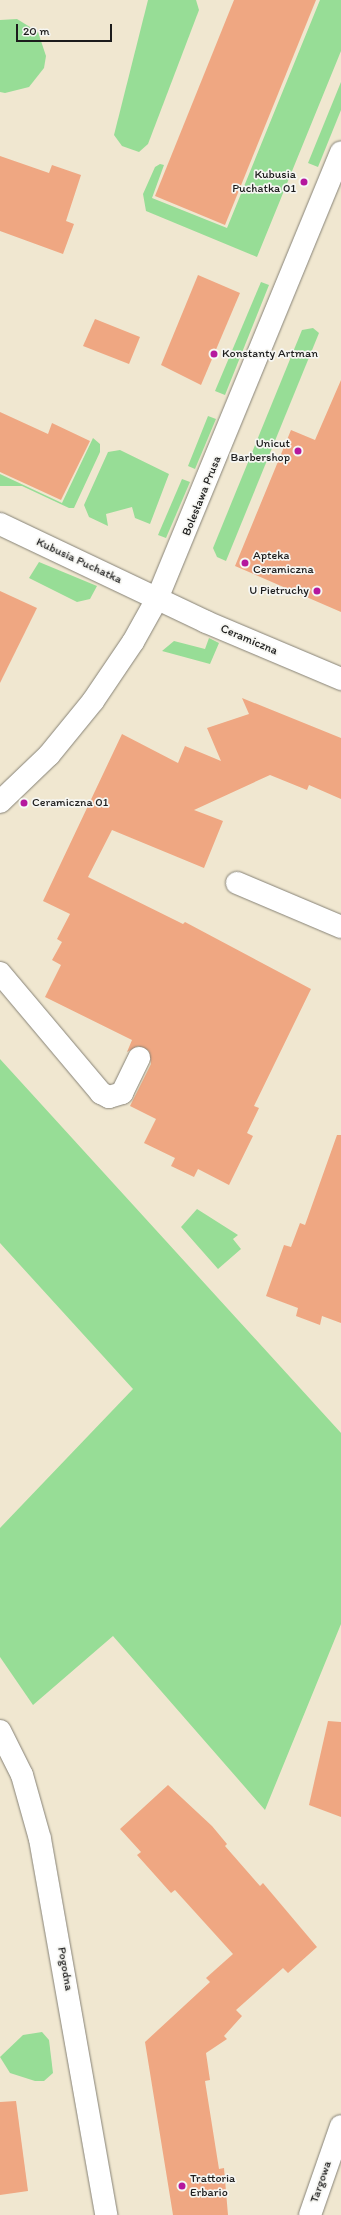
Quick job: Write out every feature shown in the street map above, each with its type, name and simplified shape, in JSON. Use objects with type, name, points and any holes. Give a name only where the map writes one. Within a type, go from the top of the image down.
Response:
[{"type":"street","name":"Bolesława Prusa","points":[[0,802],[49,755],[89,707],[122,660],[157,599],[341,152]]},
{"type":"street","name":"Kubusia Puchatka","points":[[0,524],[157,599]]},
{"type":"street","name":"Ceramiczna","points":[[157,599],[341,679]]},
{"type":"street","points":[[237,883],[341,927]]},
{"type":"street","points":[[0,973],[101,1093],[109,1097],[122,1093],[139,1058]]},
{"type":"street","name":"Pogodna","points":[[0,1731],[22,1775],[40,1839],[106,2215]]},
{"type":"street","name":"Targowa","points":[[310,2215],[341,2126]]},
{"type":"green space","points":[[148,0],[196,0],[199,10],[148,144],[139,152],[122,146],[114,135]]},
{"type":"green space","points":[[320,0],[341,0],[341,51],[257,257],[146,211],[143,194],[155,167],[160,164],[164,165],[152,198],[227,228]]},
{"type":"green space","points":[[17,19],[38,32],[46,56],[44,68],[29,87],[5,93],[0,92],[0,20]]},
{"type":"green space","points":[[341,82],[341,110],[318,167],[308,163]]},
{"type":"green space","points":[[261,282],[269,285],[225,395],[215,391]]},
{"type":"green space","points":[[313,328],[319,333],[226,561],[217,557],[213,548],[302,330]]},
{"type":"green space","points":[[208,416],[216,419],[195,469],[188,466]]},
{"type":"green space","points":[[93,438],[100,444],[100,452],[74,508],[69,508],[22,486],[0,486],[0,474],[62,503]]},
{"type":"green space","points":[[120,450],[169,474],[150,524],[135,518],[132,507],[106,514],[108,526],[89,517],[84,505],[108,452]]},
{"type":"green space","points":[[182,479],[190,482],[166,538],[158,535]]},
{"type":"green space","points":[[39,562],[97,586],[90,599],[77,602],[29,578]]},
{"type":"green space","points":[[209,638],[219,643],[210,664],[162,651],[174,641],[205,649]]},
{"type":"green space","points":[[0,1059],[341,1433],[341,1624],[265,1810],[113,1636],[33,1705],[0,1657],[0,1528],[133,1389],[0,1243]]},
{"type":"green space","points":[[197,1209],[238,1235],[233,1239],[241,1249],[218,1269],[181,1227]]},
{"type":"green space","points":[[42,2032],[49,2040],[53,2073],[44,2081],[35,2081],[10,2073],[0,2057],[23,2035]]},
{"type":"building","points":[[234,0],[316,0],[225,225],[155,196]]},
{"type":"building","points":[[0,156],[49,173],[52,165],[81,175],[66,221],[74,224],[63,254],[0,231]]},
{"type":"building","points":[[198,275],[240,293],[201,385],[161,365]]},
{"type":"building","points":[[95,319],[140,337],[129,364],[83,346]]},
{"type":"building","points":[[341,380],[341,612],[235,566],[291,430],[315,440]]},
{"type":"building","points":[[0,412],[48,434],[52,423],[90,441],[61,500],[0,472]]},
{"type":"building","points":[[0,591],[37,608],[0,683]]},
{"type":"building","points":[[242,698],[341,738],[341,799],[309,785],[307,790],[270,775],[194,810],[223,821],[204,868],[112,830],[88,877],[183,924],[185,922],[311,989],[254,1106],[259,1108],[247,1133],[253,1136],[229,1185],[198,1169],[194,1177],[171,1166],[175,1158],[144,1143],[156,1119],[130,1106],[151,1064],[149,1051],[138,1046],[127,1052],[132,1040],[45,997],[61,965],[52,960],[62,942],[57,939],[70,914],[43,901],[122,734],[178,763],[185,746],[221,761],[207,728],[249,714]]},
{"type":"building","points":[[337,1135],[341,1135],[341,1323],[322,1316],[320,1325],[296,1316],[298,1308],[266,1296],[284,1245],[291,1247],[300,1223],[305,1225]]},
{"type":"building","points":[[328,1721],[341,1722],[341,1817],[309,1805]]},
{"type":"building","points":[[168,1785],[212,1826],[227,1844],[225,1846],[260,1886],[263,1883],[317,1947],[288,1973],[283,1968],[236,2010],[242,2016],[224,2036],[227,2039],[206,2053],[210,2080],[205,2081],[219,2169],[224,2168],[228,2215],[173,2215],[145,2042],[210,1982],[206,1978],[233,1954],[175,1890],[171,1893],[137,1855],[141,1852],[120,1829]]},
{"type":"building","points":[[16,2101],[28,2191],[0,2195],[0,2102]]},
{"type":"place","name":"Kubusia Puchatka 01","points":[[304,182]]},
{"type":"place","name":"Konstanty Artman","points":[[214,354]]},
{"type":"place","name":"Unicut Barbershop","points":[[298,451]]},
{"type":"place","name":"Apteka Ceramiczna","points":[[245,563]]},
{"type":"place","name":"U Pietruchy","points":[[317,591]]},
{"type":"place","name":"Ceramiczna 01","points":[[24,803]]},
{"type":"place","name":"Trattoria Erbario","points":[[182,2186]]}]
